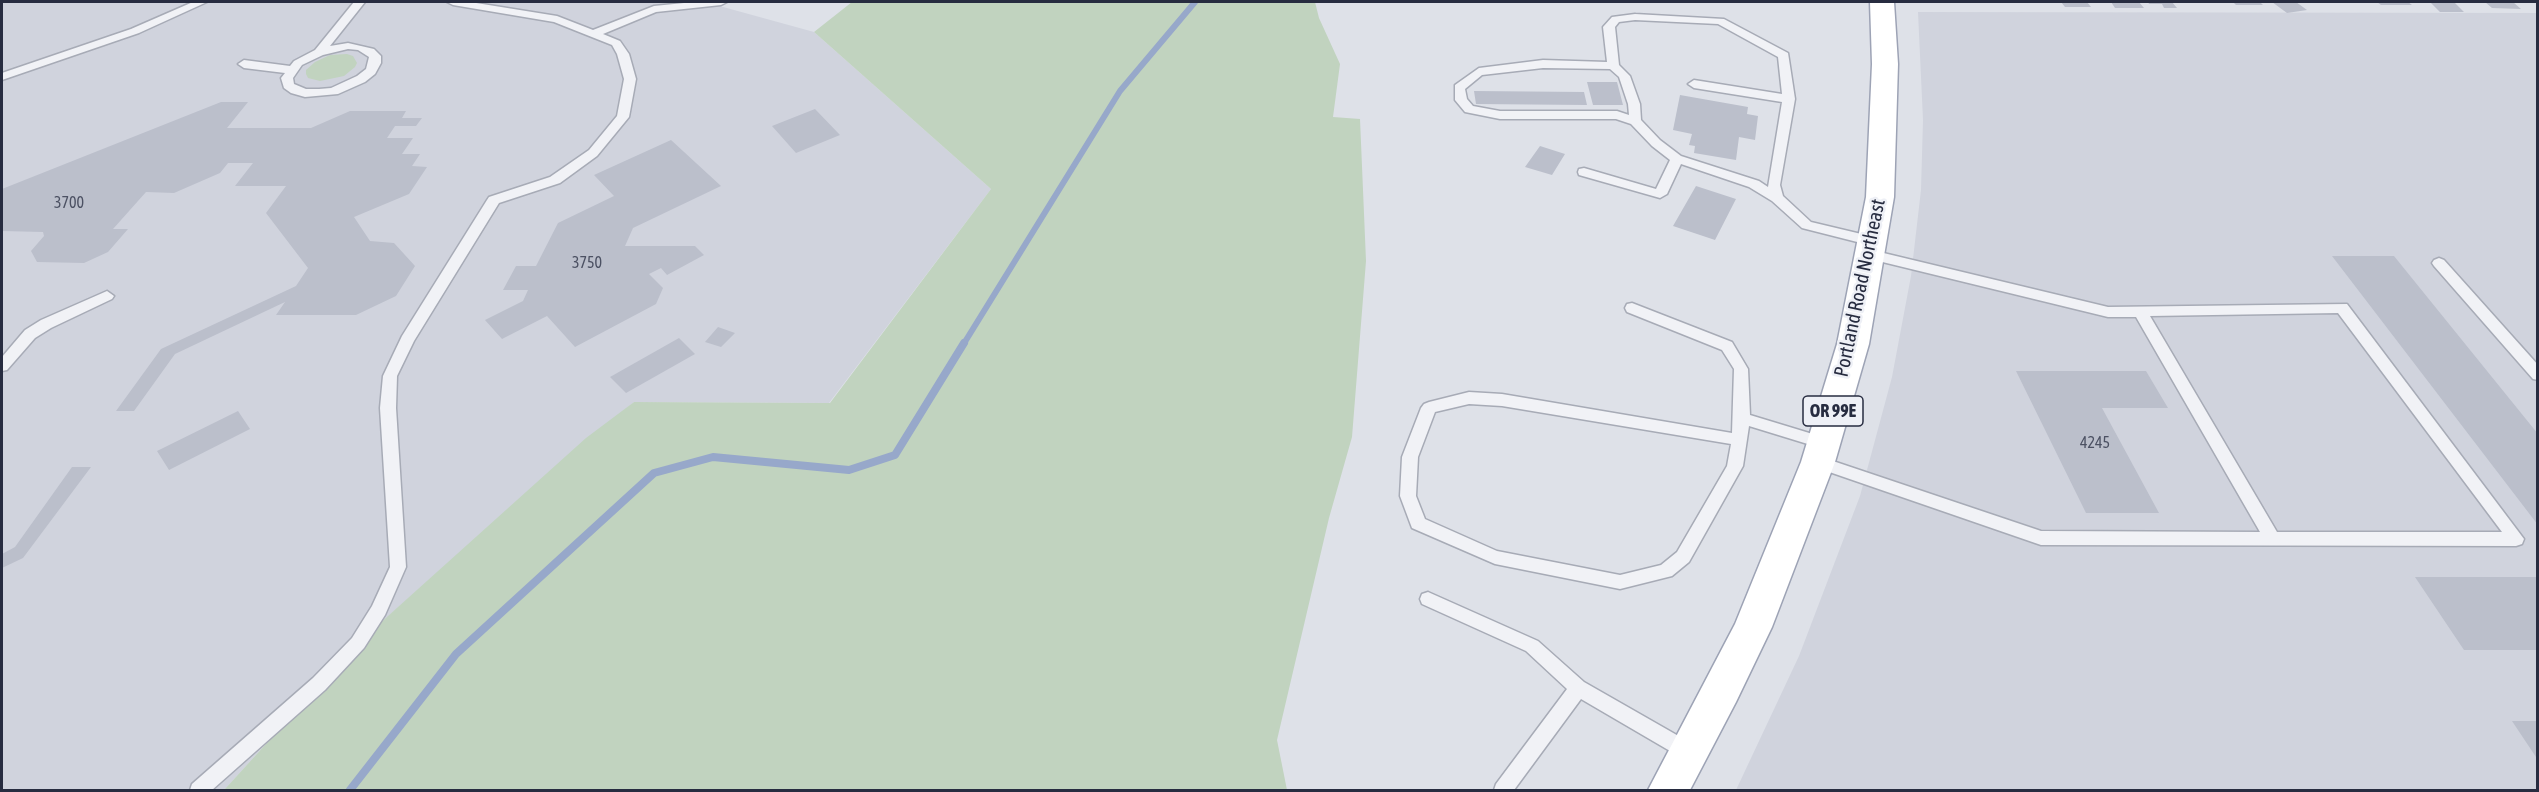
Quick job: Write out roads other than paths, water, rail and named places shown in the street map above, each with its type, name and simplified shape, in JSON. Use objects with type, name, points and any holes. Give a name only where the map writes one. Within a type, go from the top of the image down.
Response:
[{"type":"main road","name":"Portland Road Northeast","points":[[1668,790],[1753,627],[1821,452],[1853,344],[1880,197],[1885,64],[1882,2]]},
{"type":"lane","points":[[2,77],[135,31],[201,2]]},
{"type":"lane","points":[[319,52],[360,2]]},
{"type":"lane","points":[[199,790],[319,684],[358,643],[378,610],[398,567],[388,408],[390,376],[407,340],[494,200],[555,180],[593,153],[623,117],[630,79],[623,54],[616,43],[557,19],[453,2]]},
{"type":"lane","points":[[595,33],[654,9],[721,2]]},
{"type":"lane","points":[[1613,66],[1610,27],[1616,19],[1635,17],[1720,21],[1784,55],[1789,99],[1774,185],[1778,198]]},
{"type":"lane","points":[[341,47],[360,47],[375,56],[375,63],[366,75],[349,86],[319,93],[295,90],[288,85],[287,78],[291,70],[308,57],[341,47]]},
{"type":"lane","points":[[244,64],[291,70]]},
{"type":"lane","points":[[1635,121],[1634,104],[1624,76],[1613,66],[1543,64],[1479,72],[1459,88],[1461,100],[1469,109],[1500,115],[1617,115],[1635,121],[1677,159],[1754,184],[1778,198],[1807,225],[1872,248],[2108,312],[2342,308],[2516,539],[2041,538],[1821,452],[1742,418]]},
{"type":"lane","points":[[1694,84],[1789,99]]},
{"type":"lane","points":[[1584,172],[1660,194],[1677,159]]},
{"type":"lane","points":[[2439,262],[2538,375]]},
{"type":"lane","points":[[2,366],[30,334],[46,324],[107,296]]},
{"type":"lane","points":[[1632,308],[1727,345],[1741,369],[1742,418],[1739,440],[1735,466],[1683,557],[1666,571],[1620,582],[1495,557],[1418,523],[1408,496],[1410,457],[1429,408],[1469,398],[1502,400],[1739,440]]},
{"type":"lane","points":[[2140,312],[2271,537]]},
{"type":"lane","points":[[1428,599],[1532,646],[1578,688],[1689,752]]},
{"type":"lane","points":[[1503,790],[1578,688]]},
{"type":"waterway","points":[[963,345],[1120,91],[1195,2]]},
{"type":"waterway","points":[[350,790],[456,654],[654,473],[713,457],[849,470],[895,455],[964,343]]}]
